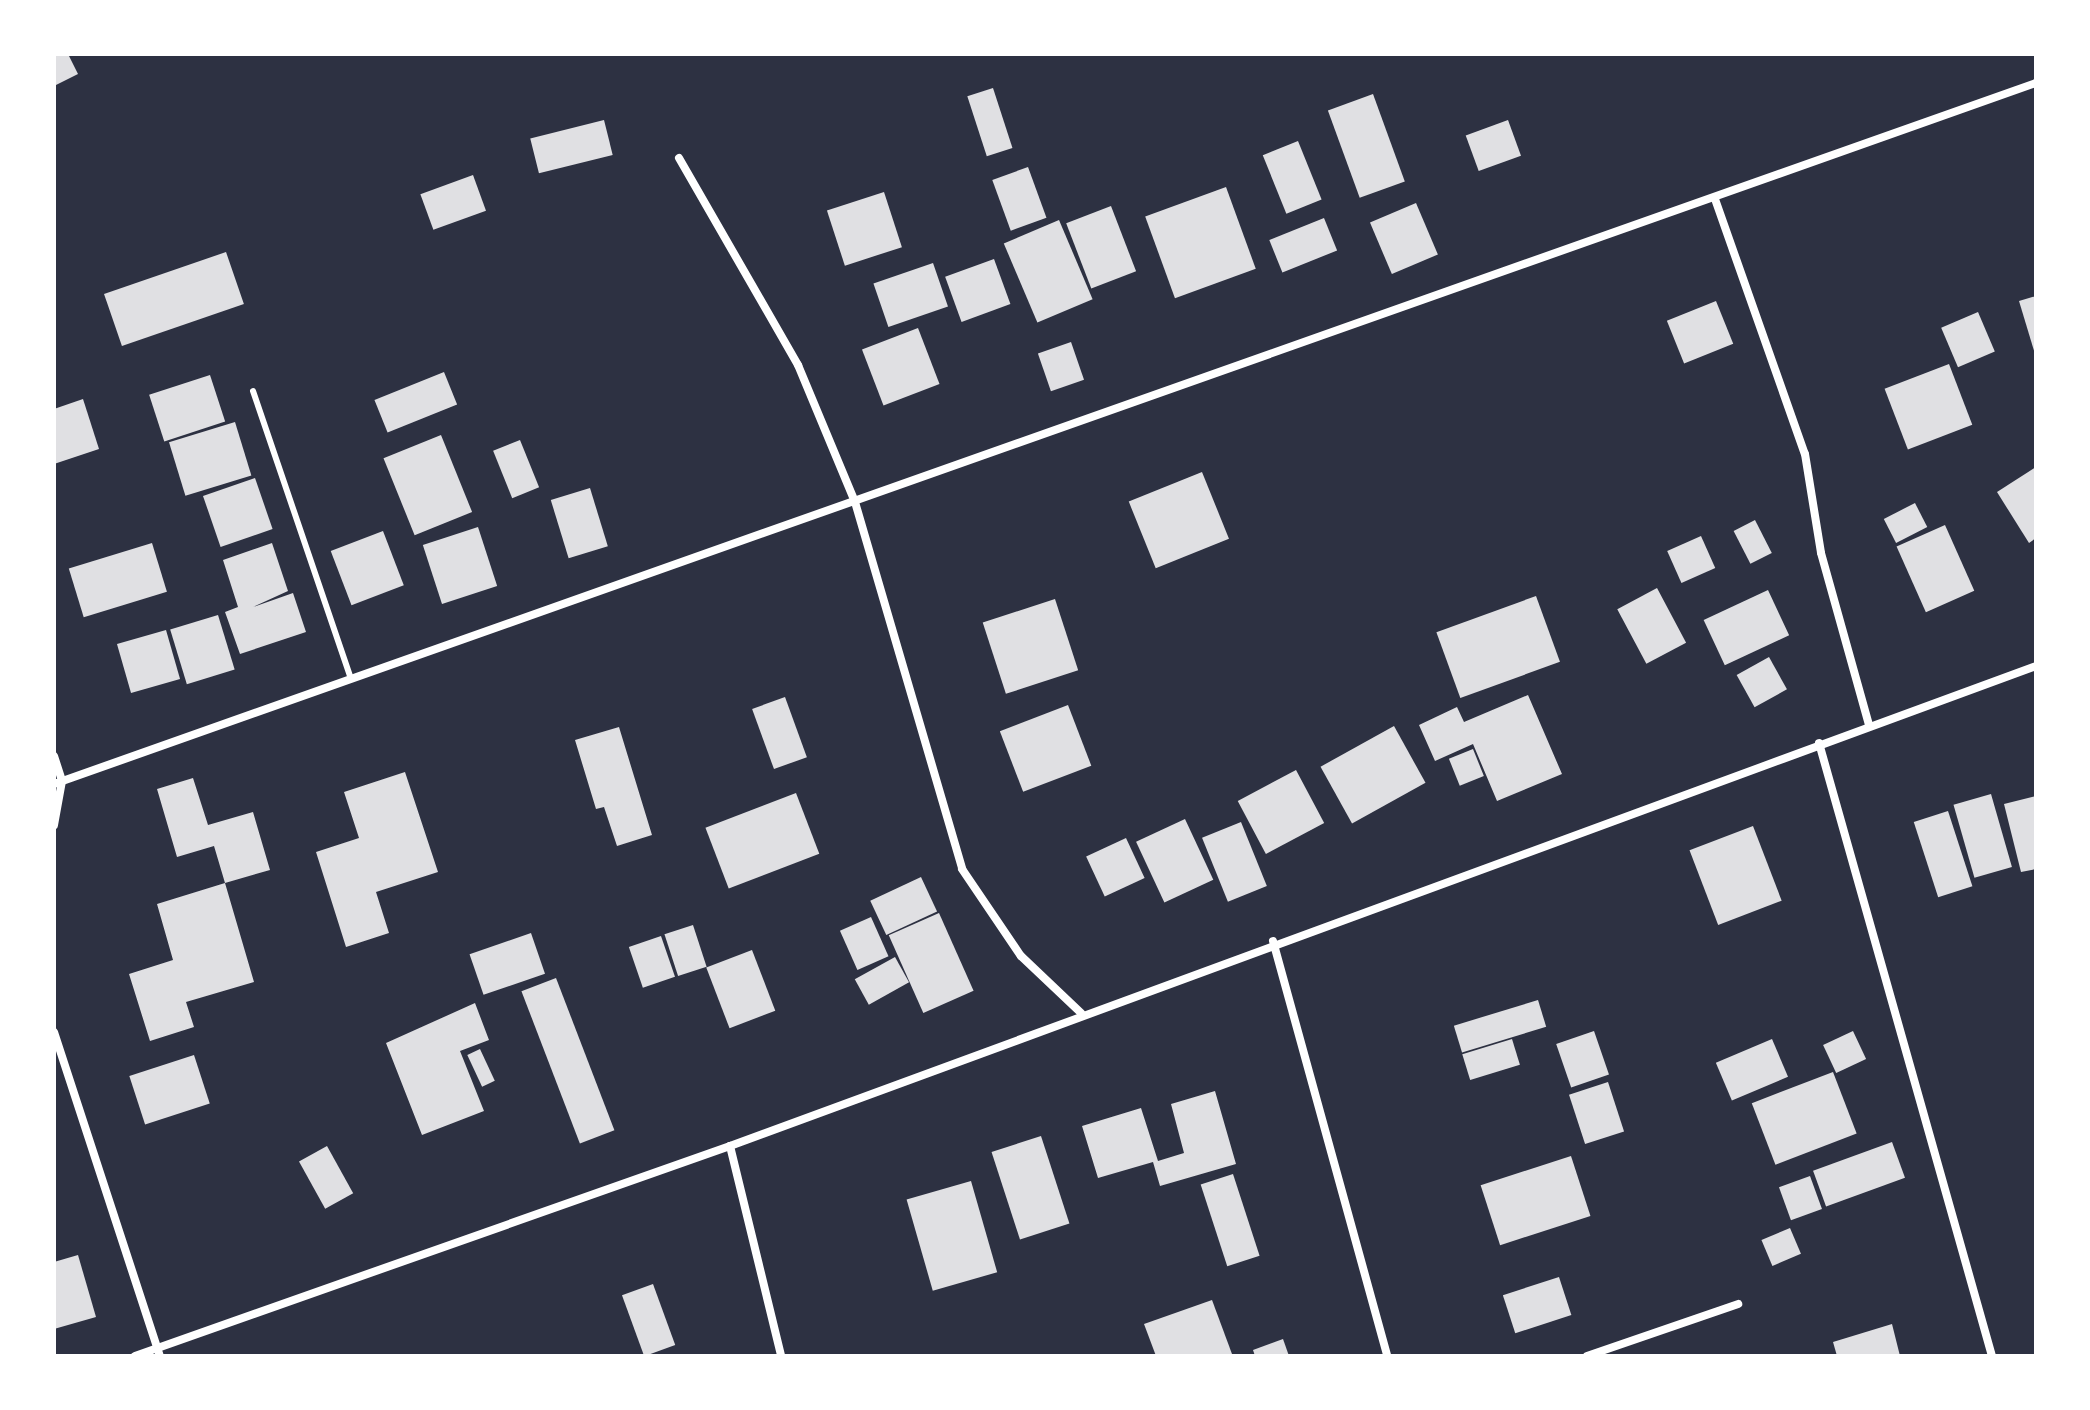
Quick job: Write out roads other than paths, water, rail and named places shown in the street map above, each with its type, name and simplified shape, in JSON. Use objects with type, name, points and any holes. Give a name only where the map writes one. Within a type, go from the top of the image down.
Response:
[{"type":"street","points":[[58,783],[2036,83]]},
{"type":"street","points":[[679,158],[798,365],[855,502],[962,869],[1021,956],[1081,1013]]},
{"type":"street","points":[[1715,199],[1805,454],[1821,553],[1869,725]]},
{"type":"street","points":[[135,1356],[159,1352],[730,1146],[1273,941],[2036,666]]},
{"type":"street","points":[[1819,743],[1992,1356]]},
{"type":"street","points":[[54,756],[58,783],[54,825]]},
{"type":"street","points":[[1273,941],[1387,1356]]},
{"type":"street","points":[[54,1032],[159,1352]]},
{"type":"street","points":[[730,1146],[781,1356]]},
{"type":"street","points":[[1587,1356],[1738,1304]]},
{"type":"lane","points":[[253,391],[351,679]]}]
